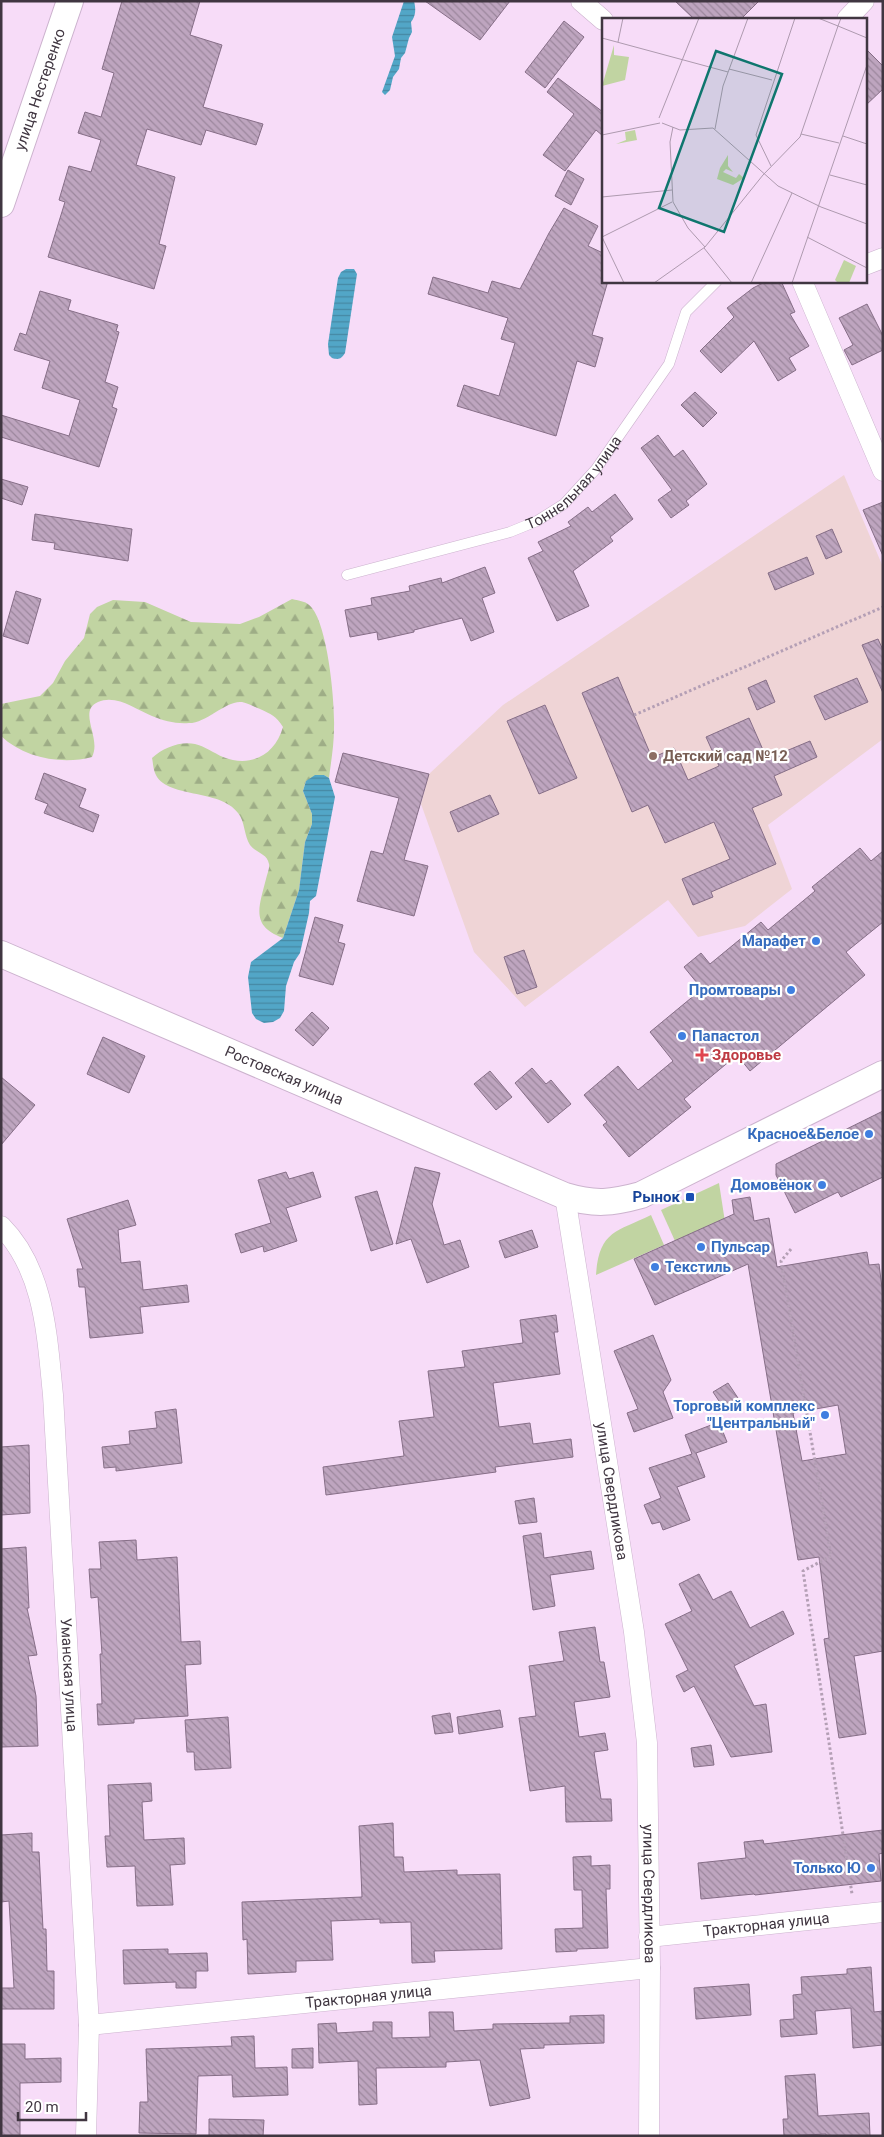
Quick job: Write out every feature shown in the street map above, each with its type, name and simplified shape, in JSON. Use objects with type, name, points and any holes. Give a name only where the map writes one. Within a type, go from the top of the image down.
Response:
[{"type":"street","name":"улица Нестеренко","points":[[1,204],[70,1]]},
{"type":"street","points":[[580,1],[602,19]]},
{"type":"street","points":[[848,18],[864,1]]},
{"type":"street","points":[[866,265],[883,258]]},
{"type":"street","points":[[807,283],[883,471]]},
{"type":"street","name":"Ростовская улица","points":[[1,954],[566,1196]]},
{"type":"street","points":[[566,1196],[585,1202],[599,1203],[641,1195],[883,1074]]},
{"type":"street","name":"улица Свердликова","points":[[566,1196],[639,1666],[648,1780],[649,2136]]},
{"type":"street","name":"Уманская улица","points":[[1,1226],[15,1242],[33,1274],[41,1302],[53,1395],[89,2025],[86,2136]]},
{"type":"street","name":"Тракторная улица","points":[[649,1937],[883,1912]]},
{"type":"street","name":"Тракторная улица","points":[[89,2025],[650,1968]]},
{"type":"lane","name":"Тоннельная улица","points":[[347,575],[510,532],[537,521],[564,504],[596,469],[669,364],[686,312],[716,282]]},
{"type":"path","points":[[634,715],[883,607]]},
{"type":"path","points":[[791,1249],[781,1261],[831,1556],[803,1571],[855,1914]]},
{"type":"shaded area","name":"Детский сад №12","points":[[844,475],[883,567],[883,739],[768,825],[792,889],[745,926],[698,937],[668,900],[525,1007],[474,952],[421,804],[429,774],[503,705]]},
{"type":"green space","points":[[292,599],[308,604],[318,618],[326,648],[332,684],[334,734],[329,778],[324,775],[306,781],[303,791],[312,814],[312,824],[305,842],[299,890],[283,938],[265,928],[261,921],[261,898],[269,864],[264,855],[250,845],[238,813],[230,805],[219,800],[170,787],[161,781],[155,773],[152,758],[172,746],[189,743],[233,760],[252,760],[268,752],[279,737],[283,727],[276,718],[246,703],[236,702],[196,722],[179,723],[157,718],[119,701],[105,700],[92,706],[90,712],[94,742],[92,757],[56,760],[21,750],[1,736],[1,704],[40,696],[53,683],[65,661],[84,638],[90,614],[97,607],[113,600],[145,602],[191,622],[240,624],[259,617]]},
{"type":"green space","points":[[719,1183],[725,1222],[675,1241],[661,1210]]},
{"type":"green space","points":[[651,1215],[664,1245],[596,1275],[598,1260],[605,1241],[619,1230]]},
{"type":"water","points":[[404,1],[414,1],[415,12],[411,22],[412,32],[405,53],[401,58],[399,69],[393,77],[390,90],[385,95],[382,92],[395,56],[392,37]]},
{"type":"water","points":[[346,269],[354,269],[357,274],[345,353],[341,358],[336,359],[329,355],[328,344],[338,278],[341,272]]},
{"type":"water","points":[[315,775],[324,775],[329,778],[335,797],[316,896],[310,901],[300,953],[294,962],[286,986],[284,1011],[280,1018],[273,1022],[264,1023],[256,1019],[252,1013],[248,977],[251,962],[283,938],[299,890],[305,842],[312,824],[312,814],[303,791],[306,781]]},
{"type":"building","points":[[122,1],[200,1],[190,35],[222,45],[203,107],[263,124],[256,145],[206,130],[201,145],[147,129],[136,165],[175,177],[159,244],[166,246],[154,289],[48,257],[65,202],[59,200],[69,166],[91,172],[101,140],[78,133],[85,112],[101,117],[114,73],[102,69]]},
{"type":"building","points":[[425,1],[510,1],[480,40]]},
{"type":"building","points":[[675,1],[759,1],[742,18],[693,18]]},
{"type":"building","points":[[564,21],[584,37],[545,88],[525,72]]},
{"type":"building","points":[[866,49],[883,66],[883,89],[866,105]]},
{"type":"building","points":[[558,78],[602,111],[602,135],[596,130],[565,171],[543,155],[574,114],[547,92]]},
{"type":"building","points":[[568,170],[584,179],[571,205],[555,196]]},
{"type":"building","points":[[564,208],[598,226],[588,246],[602,253],[602,282],[608,282],[592,335],[603,338],[595,367],[577,361],[556,436],[457,406],[464,385],[499,396],[515,343],[501,339],[508,318],[428,294],[433,277],[488,293],[492,281],[520,289]]},
{"type":"building","points":[[765,282],[781,282],[795,312],[790,314],[809,346],[789,358],[796,370],[778,381],[754,341],[721,373],[700,351],[734,317],[727,308],[753,288]]},
{"type":"building","points":[[40,291],[71,300],[68,310],[118,325],[116,331],[119,332],[105,382],[118,387],[112,407],[117,409],[99,467],[1,437],[1,415],[69,436],[80,400],[42,388],[50,361],[14,350],[20,333],[26,335]]},
{"type":"building","points":[[867,304],[883,336],[883,350],[852,365],[844,350],[853,345],[839,318]]},
{"type":"building","points":[[695,392],[717,413],[703,427],[681,405]]},
{"type":"building","points":[[658,435],[674,457],[683,450],[707,484],[686,501],[689,505],[671,518],[658,500],[672,490],[641,448]]},
{"type":"building","points":[[1,479],[28,487],[22,505],[1,498]]},
{"type":"building","points":[[615,494],[633,519],[610,537],[613,541],[573,571],[589,606],[557,621],[528,558],[543,551],[538,542],[571,526],[568,522],[588,507],[592,512]]},
{"type":"building","points":[[883,502],[883,556],[863,510]]},
{"type":"building","points":[[35,514],[132,529],[128,561],[54,549],[55,543],[32,540]]},
{"type":"building","points":[[832,529],[842,552],[826,559],[816,536]]},
{"type":"building","points":[[807,557],[814,574],[775,590],[768,573]]},
{"type":"building","points":[[485,567],[495,593],[482,598],[494,632],[471,641],[462,618],[378,640],[377,632],[350,637],[345,610],[372,605],[371,598],[410,591],[409,586],[441,578],[442,583]]},
{"type":"building","points":[[16,591],[41,599],[28,644],[3,636]]},
{"type":"building","points":[[878,639],[883,650],[883,693],[862,645]]},
{"type":"building","points":[[618,677],[652,758],[674,748],[688,780],[719,766],[706,737],[749,718],[767,759],[810,741],[817,757],[774,776],[782,795],[752,808],[776,864],[711,892],[713,897],[693,905],[682,879],[730,859],[714,822],[665,843],[648,805],[632,812],[582,693]]},
{"type":"building","points":[[857,678],[868,702],[825,720],[814,696]]},
{"type":"building","points":[[766,680],[775,702],[757,710],[748,688]]},
{"type":"building","points":[[545,705],[577,778],[539,794],[507,721]]},
{"type":"building","points":[[343,753],[429,774],[404,860],[428,866],[414,916],[357,901],[371,851],[383,854],[399,798],[335,782]]},
{"type":"building","points":[[44,773],[86,789],[79,807],[99,815],[93,832],[44,813],[48,804],[35,799]]},
{"type":"building","points":[[490,795],[499,814],[458,832],[450,812]]},
{"type":"building","points":[[860,848],[871,861],[883,851],[883,922],[846,952],[865,975],[750,1071],[737,1055],[684,1099],[691,1107],[629,1157],[603,1125],[607,1122],[584,1095],[618,1066],[638,1090],[673,1061],[650,1032],[702,989],[684,967],[701,953],[710,964],[761,922],[768,930],[815,891],[812,887]]},
{"type":"building","points":[[315,917],[343,925],[338,942],[345,944],[333,985],[299,976]]},
{"type":"building","points":[[524,950],[537,987],[517,994],[504,957]]},
{"type":"building","points":[[312,1012],[329,1028],[313,1046],[295,1030]]},
{"type":"building","points":[[103,1037],[145,1056],[129,1093],[87,1074]]},
{"type":"building","points":[[532,1068],[546,1084],[551,1080],[571,1104],[548,1123],[515,1083]]},
{"type":"building","points":[[490,1071],[512,1097],[496,1110],[474,1084]]},
{"type":"building","points":[[1,1077],[35,1105],[1,1145]]},
{"type":"building","points":[[883,1111],[883,1177],[841,1197],[838,1192],[795,1213],[776,1175],[776,1164]]},
{"type":"building","points":[[415,1167],[440,1173],[432,1204],[444,1245],[460,1240],[469,1267],[427,1283],[411,1239],[396,1244]]},
{"type":"building","points":[[286,1172],[289,1179],[313,1172],[321,1197],[286,1208],[297,1241],[264,1252],[263,1246],[241,1253],[235,1234],[271,1223],[258,1180]]},
{"type":"building","points":[[377,1191],[393,1244],[371,1251],[355,1197]]},
{"type":"building","name":"Торговый комплекс \"Центральный\"","points":[[750,1197],[754,1221],[769,1218],[777,1267],[867,1252],[869,1265],[879,1264],[883,1296],[883,1651],[854,1656],[866,1734],[839,1738],[824,1639],[829,1638],[819,1557],[798,1560],[748,1264],[655,1305],[634,1259],[734,1214],[732,1200]],"holes":[[[838,1405],[846,1454],[802,1461],[793,1413]]]},
{"type":"building","points":[[128,1200],[136,1225],[118,1230],[121,1263],[140,1261],[143,1290],[187,1285],[189,1302],[140,1307],[143,1333],[90,1338],[85,1287],[79,1287],[77,1269],[83,1269],[67,1219]]},
{"type":"building","points":[[532,1230],[538,1247],[505,1258],[499,1241]]},
{"type":"building","points":[[556,1315],[558,1332],[554,1332],[560,1374],[493,1383],[499,1427],[530,1423],[533,1444],[571,1439],[573,1457],[495,1467],[496,1472],[326,1495],[323,1467],[404,1456],[399,1421],[434,1417],[428,1371],[465,1367],[462,1351],[523,1343],[520,1320]]},
{"type":"building","points":[[653,1335],[671,1380],[663,1392],[673,1418],[634,1432],[627,1413],[638,1409],[614,1351]]},
{"type":"building","points":[[728,1383],[740,1401],[725,1410],[713,1392]]},
{"type":"building","points":[[176,1409],[182,1463],[116,1471],[116,1467],[104,1468],[102,1447],[130,1444],[129,1431],[157,1428],[155,1412]]},
{"type":"building","points":[[719,1422],[727,1442],[696,1453],[705,1477],[677,1487],[690,1520],[663,1530],[660,1522],[652,1524],[644,1505],[661,1498],[649,1468],[692,1454],[685,1435]]},
{"type":"building","points":[[29,1445],[30,1513],[1,1515],[1,1447]]},
{"type":"building","points":[[534,1498],[537,1522],[519,1524],[515,1501]]},
{"type":"building","points":[[541,1533],[544,1558],[591,1551],[594,1569],[550,1575],[555,1606],[533,1610],[523,1536]]},
{"type":"building","points":[[136,1540],[137,1560],[177,1557],[181,1642],[200,1641],[201,1664],[185,1665],[188,1716],[134,1719],[134,1723],[98,1725],[97,1704],[102,1704],[100,1654],[102,1654],[98,1597],[91,1598],[89,1569],[101,1569],[99,1542]]},
{"type":"building","points":[[26,1547],[29,1608],[27,1608],[37,1655],[28,1656],[36,1696],[38,1746],[1,1747],[1,1549]]},
{"type":"building","points":[[699,1574],[713,1600],[731,1591],[750,1628],[783,1611],[794,1634],[734,1666],[754,1706],[766,1704],[772,1752],[731,1757],[694,1686],[684,1692],[676,1676],[688,1670],[665,1624],[692,1611],[679,1584]]},
{"type":"building","points":[[595,1627],[600,1662],[604,1662],[610,1697],[574,1702],[579,1737],[605,1733],[608,1750],[594,1752],[601,1799],[611,1799],[612,1821],[566,1822],[565,1786],[530,1791],[519,1718],[536,1716],[529,1666],[564,1661],[559,1632]]},
{"type":"building","points":[[500,1710],[503,1727],[459,1734],[457,1717]]},
{"type":"building","points":[[450,1713],[453,1732],[435,1734],[432,1716]]},
{"type":"building","points":[[228,1717],[231,1768],[195,1770],[194,1752],[187,1752],[185,1720]]},
{"type":"building","points":[[711,1745],[714,1765],[694,1767],[691,1748]]},
{"type":"building","points":[[151,1783],[152,1801],[142,1802],[144,1840],[184,1838],[185,1864],[170,1865],[173,1905],[137,1906],[135,1866],[107,1867],[105,1836],[110,1836],[108,1785]]},
{"type":"building","points":[[393,1823],[394,1857],[403,1857],[404,1872],[457,1870],[457,1875],[500,1874],[502,1949],[434,1951],[435,1962],[412,1963],[411,1922],[380,1923],[380,1919],[331,1921],[333,1960],[296,1961],[296,1972],[248,1974],[247,1939],[243,1940],[242,1902],[362,1897],[359,1826]]},
{"type":"building","points":[[883,1830],[883,1853],[879,1854],[881,1881],[701,1899],[698,1863],[746,1858],[744,1842],[763,1840],[764,1844]]},
{"type":"building","points":[[32,1833],[32,1852],[39,1852],[43,1929],[46,1929],[47,1971],[54,1971],[54,2009],[1,2009],[1,1988],[14,1988],[9,1901],[1,1902],[1,1835]]},
{"type":"building","points":[[591,1856],[591,1866],[610,1865],[610,1889],[606,1889],[608,1948],[556,1952],[555,1929],[583,1928],[582,1890],[574,1890],[573,1857]]},
{"type":"building","points":[[168,1949],[168,1954],[207,1953],[208,1971],[196,1971],[196,1988],[176,1988],[176,1982],[124,1984],[123,1950]]},
{"type":"building","points":[[871,1967],[874,2012],[883,2011],[883,2045],[853,2048],[851,2008],[815,2011],[817,2034],[781,2037],[780,2020],[794,2019],[793,1995],[802,1994],[801,1977],[847,1974],[847,1969]]},
{"type":"building","points":[[749,1984],[751,2015],[696,2019],[694,1988]]},
{"type":"building","points":[[429,2012],[453,2012],[454,2031],[493,2029],[493,2024],[570,2023],[570,2016],[604,2015],[604,2043],[544,2045],[544,2048],[520,2049],[530,2098],[490,2106],[480,2060],[446,2062],[446,2067],[376,2068],[377,2104],[359,2105],[358,2061],[319,2063],[318,2024],[336,2023],[337,2033],[373,2031],[373,2022],[392,2022],[392,2038],[430,2037]]},
{"type":"building","points":[[254,2036],[255,2068],[287,2067],[288,2095],[233,2097],[232,2075],[198,2076],[196,2134],[139,2133],[140,2102],[148,2102],[146,2049],[232,2046],[231,2037]]},
{"type":"building","points":[[1,2044],[25,2044],[25,2059],[61,2058],[61,2082],[20,2083],[20,2136],[1,2136]]},
{"type":"building","points":[[313,2048],[313,2068],[292,2068],[292,2049]]},
{"type":"building","points":[[815,2074],[818,2116],[869,2113],[870,2136],[826,2136],[826,2134],[784,2136],[783,2119],[788,2119],[785,2076]]},
{"type":"building","points":[[209,2119],[264,2120],[263,2136],[209,2136]]},
{"type":"place","name":"Детский сад №12","points":[[653,756]]},
{"type":"place","name":"Марафет","points":[[816,941]]},
{"type":"place","name":"Промтовары","points":[[791,990]]},
{"type":"place","name":"Папастол","points":[[682,1036]]},
{"type":"place","name":"Здоровье","points":[[702,1055]]},
{"type":"place","name":"Красное&Белое","points":[[869,1134]]},
{"type":"place","name":"Домовёнок","points":[[822,1185]]},
{"type":"place","name":"Рынок","points":[[690,1197]]},
{"type":"place","name":"Пульсар","points":[[701,1247]]},
{"type":"place","name":"Текстиль","points":[[655,1267]]},
{"type":"place","name":"Торговый комплекс \"Центральный\"","points":[[825,1415]]},
{"type":"place","name":"Только Ю","points":[[871,1868]]}]
